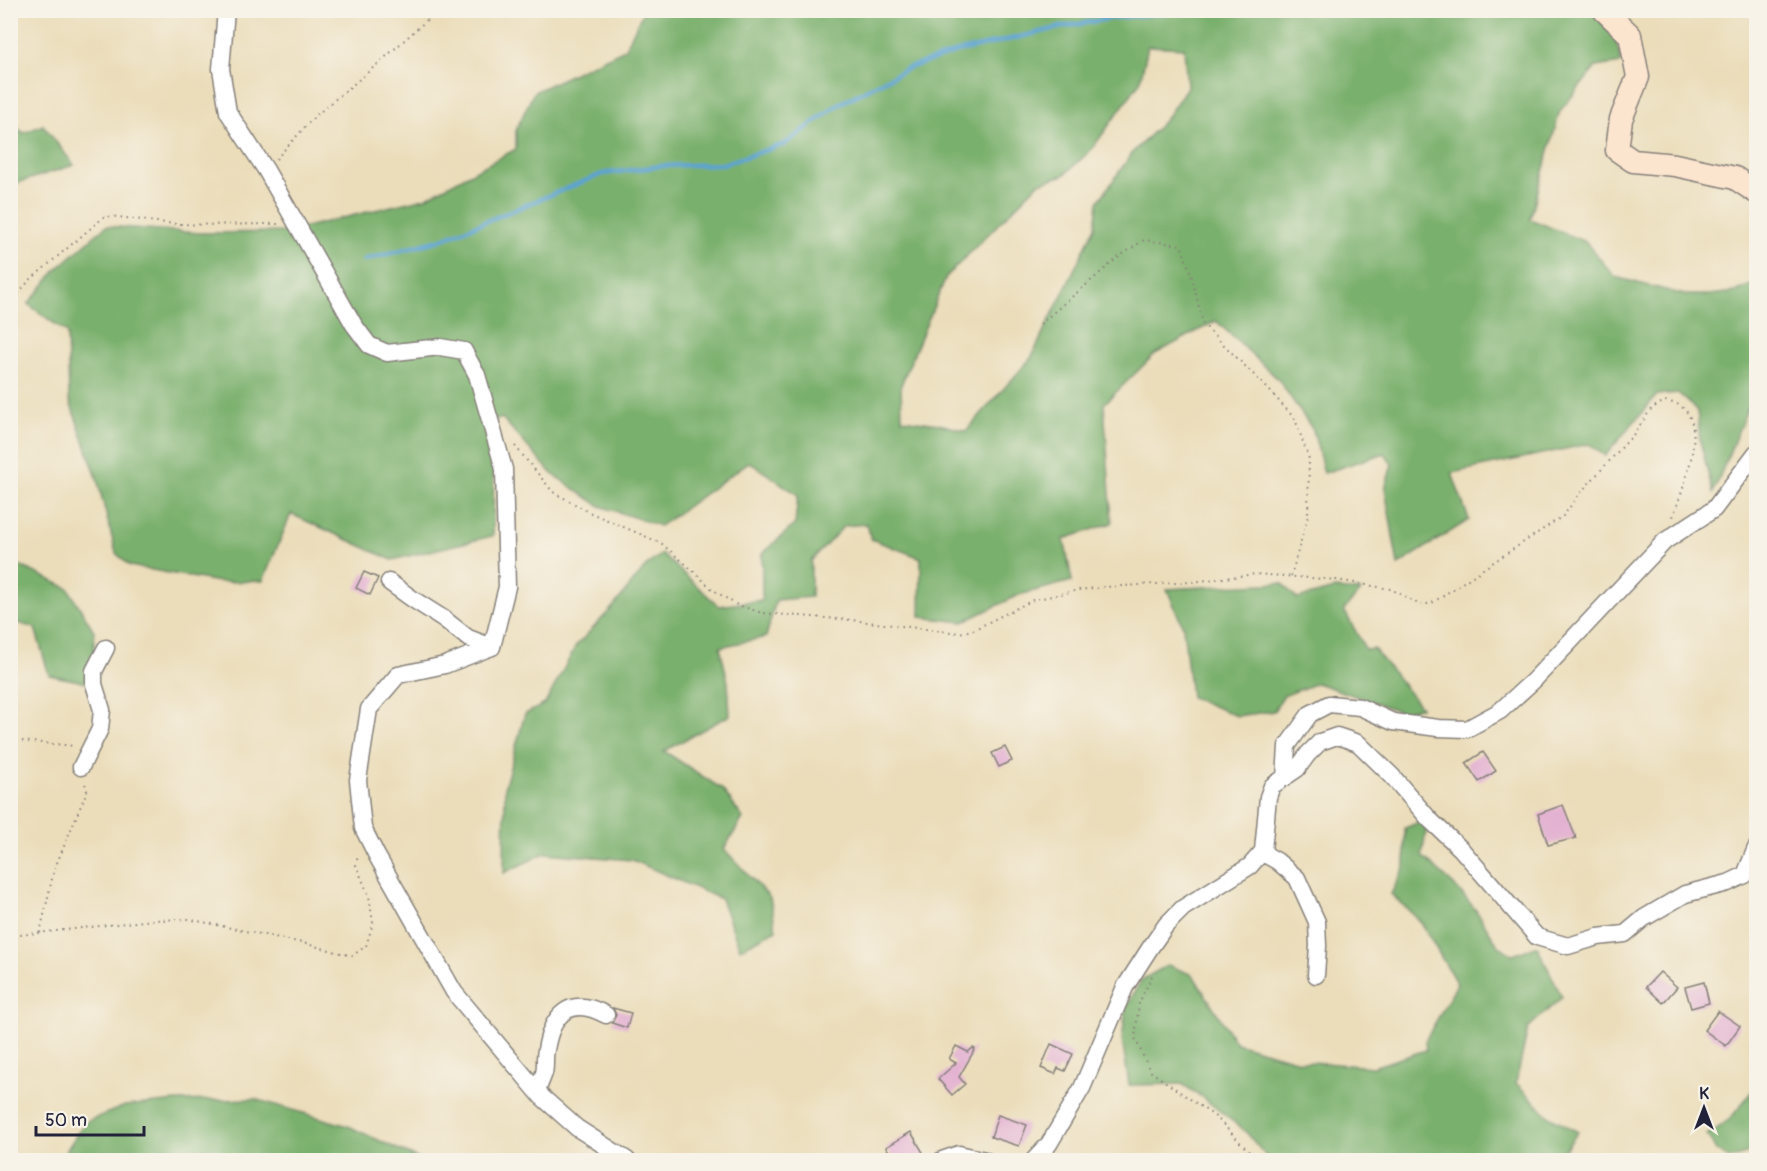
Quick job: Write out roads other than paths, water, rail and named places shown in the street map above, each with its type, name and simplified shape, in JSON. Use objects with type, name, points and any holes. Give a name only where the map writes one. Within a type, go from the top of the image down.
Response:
[{"type":"street","points":[[226,10],[221,69],[228,112],[266,170],[354,325],[369,345],[387,353],[440,347],[464,351],[477,375],[504,469],[507,587],[492,647]]},
{"type":"street","points":[[1604,10],[1630,34],[1638,77],[1621,119],[1617,150],[1633,161],[1675,165],[1735,178],[1756,192]]},
{"type":"street","points":[[1286,778],[1287,746],[1310,714],[1329,704],[1360,707],[1393,722],[1438,728],[1467,729],[1500,711],[1533,681],[1665,541],[1714,509],[1756,453]]},
{"type":"street","points":[[389,582],[468,638],[492,647]]},
{"type":"street","points":[[492,647],[445,665],[398,675],[369,709],[358,780],[363,828],[454,992],[537,1091],[577,1128],[627,1161]]},
{"type":"street","points":[[81,767],[100,729],[102,710],[94,684],[94,671],[106,648]]},
{"type":"street","points":[[1034,1161],[1048,1144],[1082,1088],[1125,987],[1166,925],[1183,908],[1250,866],[1263,850],[1268,797],[1272,786],[1297,769],[1308,753],[1320,742],[1337,736],[1358,743],[1392,776],[1430,820],[1461,849],[1538,937],[1568,946],[1598,937],[1624,934],[1644,918],[1685,894],[1745,875],[1756,848]]},
{"type":"street","points":[[1263,850],[1297,878],[1317,922],[1316,975]]},
{"type":"street","points":[[537,1091],[544,1073],[546,1049],[552,1027],[561,1013],[574,1006],[596,1009],[606,1015]]},
{"type":"street","points":[[942,1161],[959,1154],[984,1161]]},
{"type":"waterway","points":[[364,260],[440,240],[602,174],[661,166],[723,164],[785,144],[839,104],[908,68],[960,51],[1062,27],[1113,18],[1194,10]]}]
